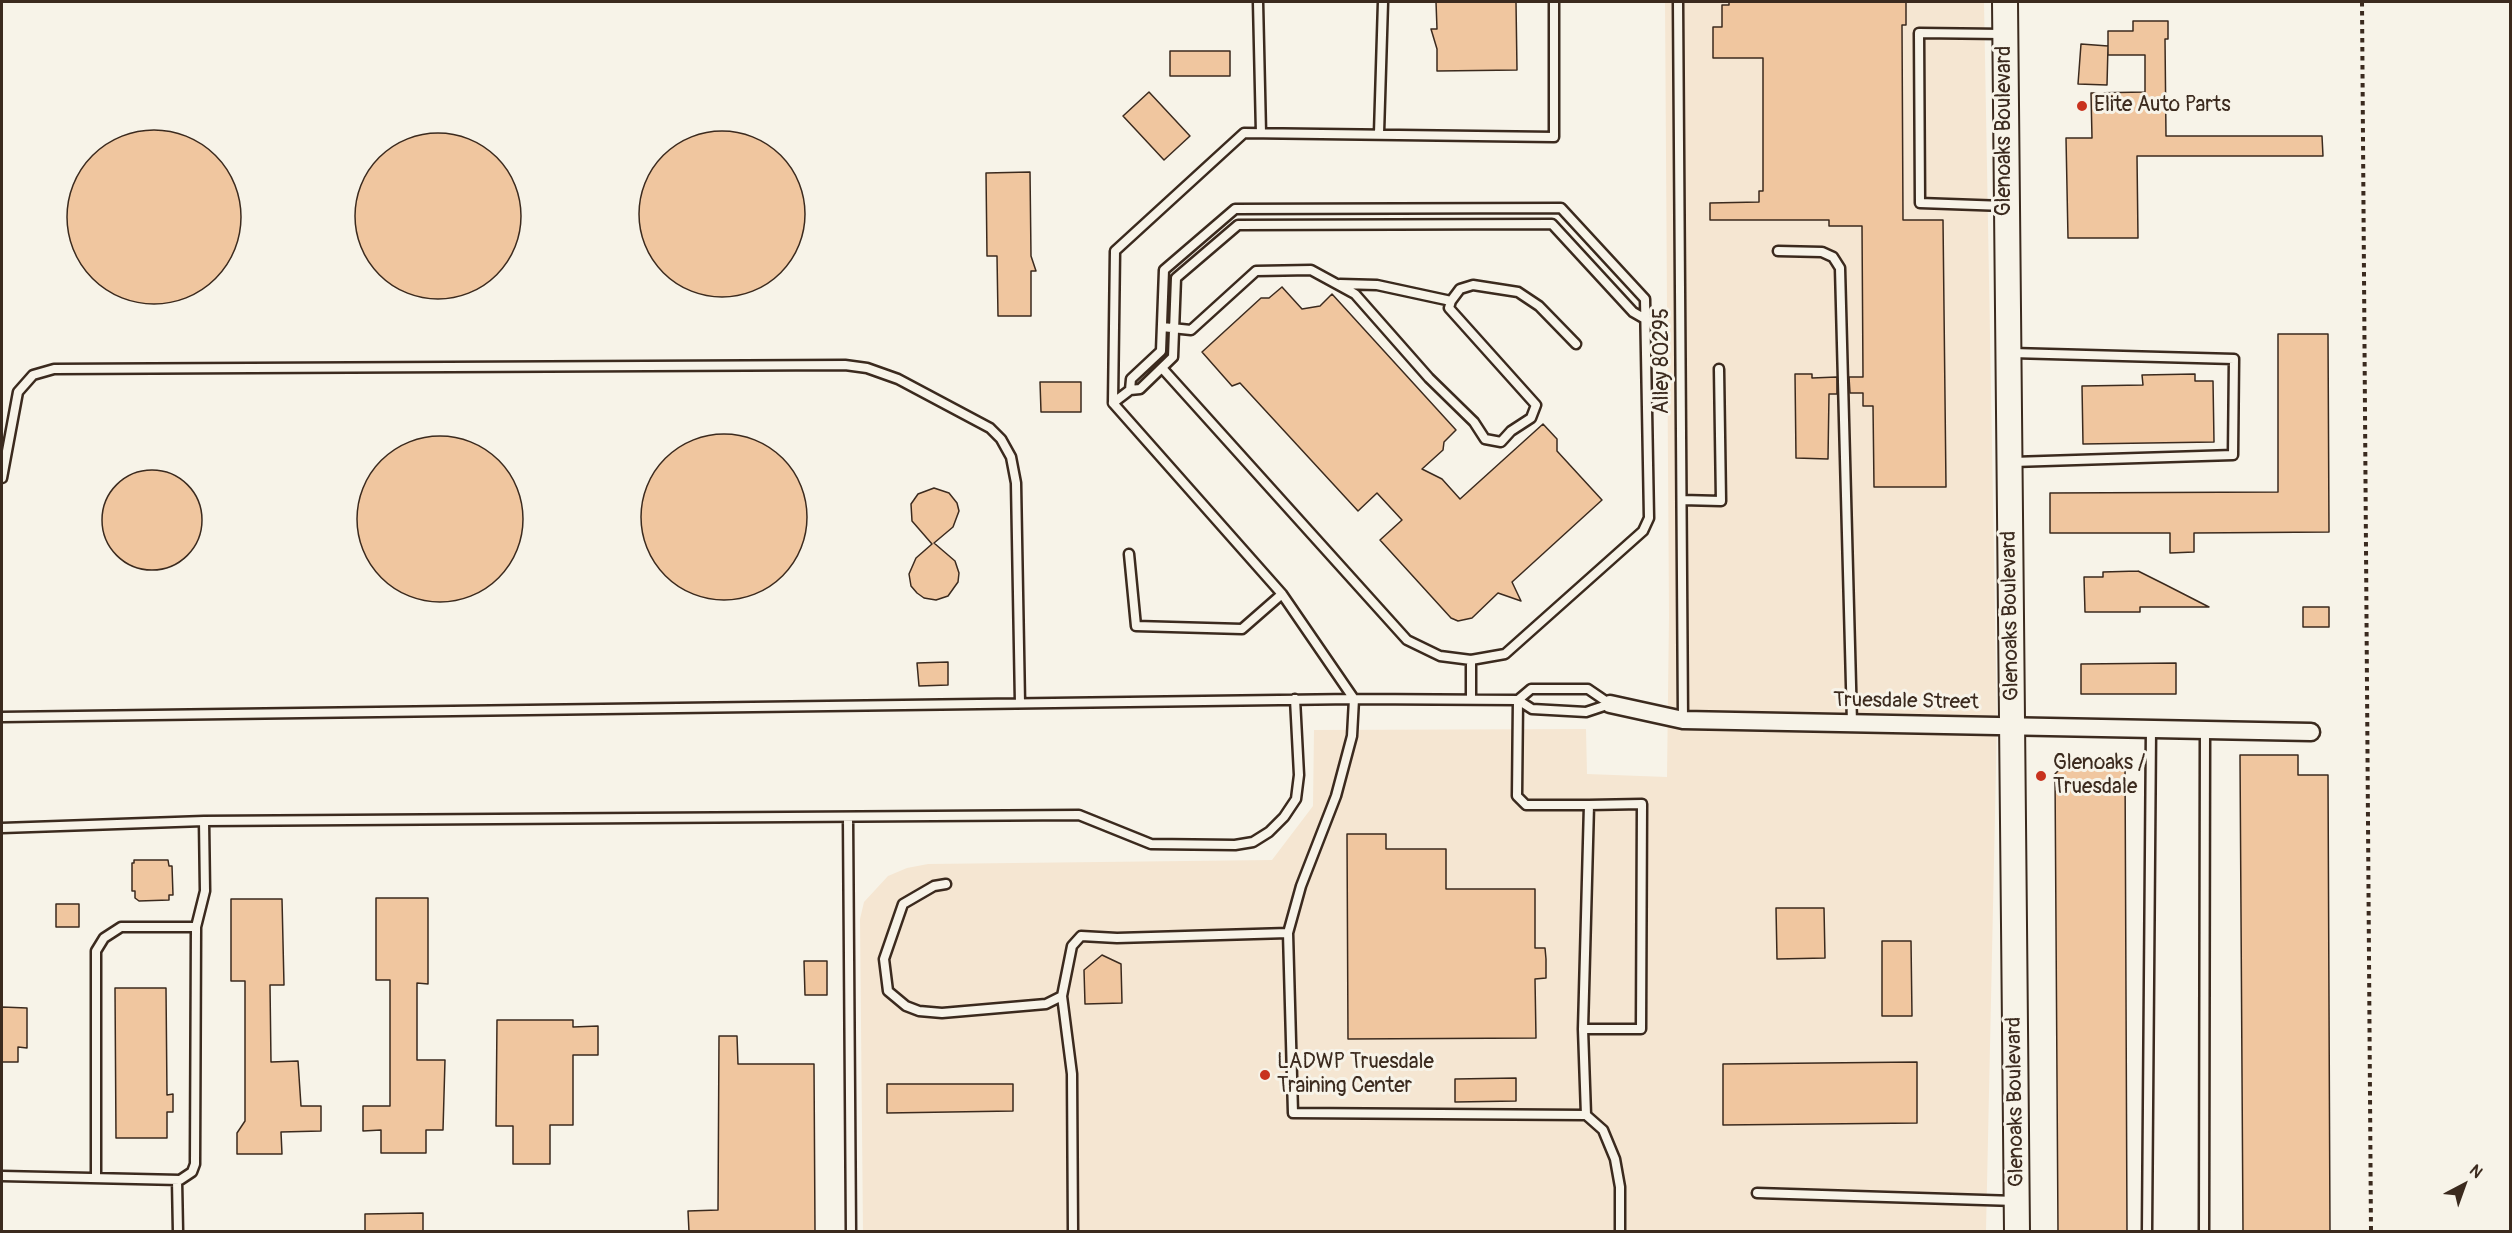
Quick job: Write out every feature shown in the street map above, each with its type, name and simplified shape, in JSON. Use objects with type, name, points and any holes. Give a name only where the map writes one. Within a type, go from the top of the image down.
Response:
[{"type":"main road","name":"Glenoaks Boulevard","points":[[2005,2],[2005,206],[2017,1232]]},
{"type":"street","name":"Truesdale Street","points":[[1610,704],[1683,720],[2311,732]]},
{"type":"lane","points":[[1258,2],[1261,133]]},
{"type":"lane","points":[[1379,133],[1383,2]]},
{"type":"lane","points":[[1554,2],[1554,137],[1244,133],[1116,251],[1113,403],[1282,594],[1354,699],[1352,736],[1336,796],[1301,886],[1288,933],[1293,1113],[1586,1115],[1603,1130],[1615,1159],[1620,1187],[1620,1232]]},
{"type":"lane","name":"Alley 80295","points":[[1678,2],[1683,720]]},
{"type":"lane","points":[[2005,34],[1919,33],[1920,203],[2005,206]]},
{"type":"lane","points":[[1130,390],[1131,379],[1161,351],[1164,270],[1235,208],[1561,208],[1646,299],[1649,518],[1643,531],[1505,654],[1471,660],[1440,656],[1407,640],[1162,368]]},
{"type":"lane","points":[[1113,403],[1130,390],[1140,389],[1173,357],[1176,278],[1238,225],[1552,224],[1633,312],[1647,320]]},
{"type":"lane","points":[[1778,251],[1822,252],[1833,257],[1840,268],[1852,723]]},
{"type":"lane","points":[[1162,327],[1191,330],[1256,271],[1311,270],[1354,294],[1429,378],[1474,422],[1485,439],[1501,442],[1511,431],[1531,418],[1536,405],[1449,308],[1451,301],[1460,290],[1473,285],[1518,292],[1539,306],[1576,344]]},
{"type":"lane","points":[[1337,284],[1377,285],[1451,301]]},
{"type":"lane","points":[[2008,353],[2234,359],[2233,455],[2009,462]]},
{"type":"lane","points":[[2,478],[18,392],[33,375],[54,369],[833,365],[867,368],[898,379],[990,428],[1001,439],[1011,457],[1016,483],[1020,703]]},
{"type":"lane","points":[[1682,500],[1720,501],[1719,369]]},
{"type":"lane","points":[[1129,554],[1136,626],[1242,629],[1282,594]]},
{"type":"lane","points":[[1471,660],[1471,699]]},
{"type":"lane","points":[[1518,699],[1531,689],[1588,689],[1610,704]]},
{"type":"lane","points":[[2,828],[204,821],[1079,815],[1151,844],[1235,845],[1253,842],[1277,825],[1296,799],[1299,776],[1295,699]]},
{"type":"lane","points":[[2,717],[1295,699],[1518,699],[1532,709],[1586,712],[1610,704]]},
{"type":"lane","points":[[1518,699],[1517,796],[1526,805],[1642,804],[1641,1029],[1583,1029]]},
{"type":"lane","points":[[2147,1232],[2151,729]]},
{"type":"lane","points":[[2204,1232],[2205,730]]},
{"type":"lane","points":[[1586,1115],[1583,1029],[1588,804]]},
{"type":"lane","points":[[848,818],[851,1232]]},
{"type":"lane","points":[[2,1176],[177,1180],[188,1177],[195,1164],[196,927],[205,891],[204,821]]},
{"type":"lane","points":[[946,884],[934,886],[903,904],[884,959],[888,991],[906,1006],[919,1011],[942,1013],[1047,1004],[1062,996]]},
{"type":"lane","points":[[96,1178],[96,951],[104,938],[121,927],[196,927]]},
{"type":"lane","points":[[1073,1232],[1072,1074],[1062,996],[1072,946],[1081,936],[1117,938],[1288,933]]},
{"type":"lane","points":[[177,1180],[178,1232]]},
{"type":"lane","points":[[1757,1193],[2017,1201]]},
{"type":"path","points":[[2362,2],[2371,1232]]},
{"type":"shaded area","points":[[1665,2],[1984,2],[1997,722],[1986,1231],[863,1232],[860,919],[864,902],[888,876],[907,868],[928,864],[1272,860],[1313,806],[1314,730],[1586,729],[1587,774],[1667,777],[1669,616]]},
{"type":"building","points":[[1436,2],[1516,2],[1517,70],[1437,71],[1437,49],[1431,29],[1437,29]]},
{"type":"building","points":[[1729,2],[1906,2],[1906,25],[1902,25],[1903,220],[1943,220],[1946,487],[1874,487],[1873,406],[1863,406],[1863,393],[1850,393],[1849,377],[1863,377],[1862,226],[1829,226],[1829,220],[1710,220],[1710,203],[1759,202],[1759,191],[1763,191],[1763,58],[1713,58],[1713,27],[1722,27],[1722,5],[1729,5]]},
{"type":"building","points":[[2133,21],[2168,21],[2168,39],[2165,39],[2166,136],[2322,136],[2323,156],[2137,156],[2138,238],[2068,238],[2066,138],[2092,138],[2091,93],[2145,92],[2145,55],[2108,55],[2108,31],[2133,31]]},
{"type":"building","points":[[2081,44],[2108,46],[2107,85],[2078,84]]},
{"type":"building","points":[[1170,51],[1230,51],[1230,76],[1170,76]]},
{"type":"building","points":[[1149,92],[1190,136],[1164,160],[1123,116]]},
{"type":"building","points":[[154,130],[171,131],[187,136],[216,155],[235,184],[240,200],[240,234],[235,250],[216,279],[187,298],[171,303],[154,304],[137,303],[121,298],[92,279],[73,250],[68,234],[67,217],[68,200],[73,184],[92,155],[121,136],[137,131]]},
{"type":"building","points":[[722,131],[754,137],[781,155],[799,182],[805,214],[799,246],[781,273],[754,291],[722,297],[690,291],[663,273],[645,246],[639,214],[645,182],[663,155],[690,137]]},
{"type":"building","points":[[438,133],[470,139],[497,157],[515,184],[521,216],[515,248],[497,275],[470,293],[438,299],[406,293],[379,275],[361,248],[355,216],[361,184],[379,157],[406,139]]},
{"type":"building","points":[[1030,172],[1031,256],[1036,271],[1031,271],[1031,316],[998,316],[997,256],[987,256],[986,173]]},
{"type":"building","points":[[1282,287],[1302,309],[1320,306],[1332,294],[1456,430],[1444,442],[1443,450],[1422,469],[1442,479],[1460,499],[1543,424],[1557,439],[1557,451],[1602,500],[1512,582],[1521,601],[1498,593],[1472,618],[1458,621],[1451,618],[1380,540],[1402,520],[1377,493],[1358,511],[1240,383],[1232,386],[1202,352],[1261,298],[1269,298]]},
{"type":"building","points":[[2278,334],[2328,334],[2329,532],[2194,533],[2194,552],[2170,553],[2170,533],[2050,533],[2050,493],[2278,492]]},
{"type":"building","points":[[1795,374],[1812,374],[1812,378],[1837,377],[1837,394],[1829,394],[1828,459],[1796,458]]},
{"type":"building","points":[[2195,374],[2195,381],[2213,381],[2214,442],[2083,444],[2082,386],[2143,385],[2142,375]]},
{"type":"building","points":[[1040,382],[1081,382],[1081,412],[1041,412]]},
{"type":"building","points":[[724,434],[756,440],[783,458],[801,485],[807,517],[801,549],[783,576],[756,594],[724,600],[692,594],[665,576],[647,549],[641,517],[647,485],[665,458],[692,440]]},
{"type":"building","points":[[440,436],[472,442],[499,460],[517,487],[523,519],[517,551],[499,578],[472,596],[440,602],[408,596],[381,578],[363,551],[357,519],[363,487],[381,460],[408,442]]},
{"type":"building","points":[[152,470],[171,473],[188,484],[199,501],[202,520],[199,539],[188,556],[171,567],[152,570],[133,567],[116,556],[105,539],[102,520],[105,501],[116,484],[133,473]]},
{"type":"building","points":[[934,488],[949,493],[957,503],[959,511],[953,527],[934,543],[955,561],[959,573],[958,582],[948,596],[936,600],[924,598],[917,593],[911,586],[909,574],[916,558],[932,544],[912,521],[911,504],[918,494]]},
{"type":"building","points":[[2138,571],[2209,607],[2140,607],[2140,612],[2085,612],[2084,577],[2103,577],[2103,572]]},
{"type":"building","points":[[2303,607],[2329,607],[2329,627],[2303,627]]},
{"type":"building","points":[[948,662],[948,685],[919,686],[917,663]]},
{"type":"building","points":[[2176,663],[2176,694],[2081,694],[2081,664]]},
{"type":"building","points":[[2240,755],[2298,755],[2298,775],[2328,775],[2330,1232],[2243,1232]]},
{"type":"building","points":[[2125,759],[2127,1232],[2058,1232],[2055,774],[2069,760]]},
{"type":"building","points":[[1347,834],[1386,834],[1386,849],[1446,849],[1446,889],[1535,889],[1535,948],[1545,948],[1546,959],[1546,978],[1535,979],[1536,1038],[1348,1039]]},
{"type":"building","points":[[134,860],[168,860],[169,866],[172,866],[173,895],[169,895],[169,900],[139,901],[135,898],[135,891],[132,891],[132,863]]},
{"type":"building","points":[[376,898],[428,898],[428,984],[417,983],[417,1060],[445,1060],[443,1130],[426,1130],[426,1153],[381,1153],[381,1130],[363,1131],[363,1106],[390,1106],[390,980],[376,980]]},
{"type":"building","points":[[231,899],[282,899],[284,985],[270,985],[271,1062],[298,1061],[301,1106],[321,1106],[321,1131],[281,1132],[282,1154],[237,1154],[237,1133],[245,1121],[245,981],[231,981]]},
{"type":"building","points":[[56,904],[79,904],[79,927],[56,927]]},
{"type":"building","points":[[1776,908],[1824,908],[1825,958],[1777,959]]},
{"type":"building","points":[[1882,941],[1911,941],[1912,1016],[1882,1016]]},
{"type":"building","points":[[1102,955],[1121,964],[1122,1003],[1085,1004],[1084,970]]},
{"type":"building","points":[[804,961],[827,961],[827,995],[805,995]]},
{"type":"building","points":[[115,988],[166,988],[167,1095],[173,1094],[173,1112],[167,1112],[167,1138],[116,1138]]},
{"type":"building","points":[[2,1007],[27,1008],[27,1048],[18,1047],[18,1062],[2,1062]]},
{"type":"building","points":[[497,1020],[573,1020],[573,1027],[598,1026],[598,1055],[573,1055],[573,1125],[550,1125],[550,1164],[513,1164],[513,1126],[496,1126]]},
{"type":"building","points":[[719,1036],[737,1036],[738,1064],[814,1064],[815,1232],[689,1232],[688,1211],[718,1210]]},
{"type":"building","points":[[1917,1062],[1917,1123],[1723,1125],[1723,1064]]},
{"type":"building","points":[[1516,1078],[1516,1101],[1455,1102],[1455,1079]]},
{"type":"building","points":[[887,1084],[1013,1084],[1013,1111],[887,1113]]},
{"type":"building","points":[[423,1213],[423,1232],[365,1232],[365,1214]]},
{"type":"place","name":"Elite Auto Parts","points":[[2082,106]]},
{"type":"place","name":"Glenoaks / Truesdale","points":[[2041,776]]},
{"type":"place","name":"LADWP Truesdale Training Center","points":[[1265,1075]]}]
